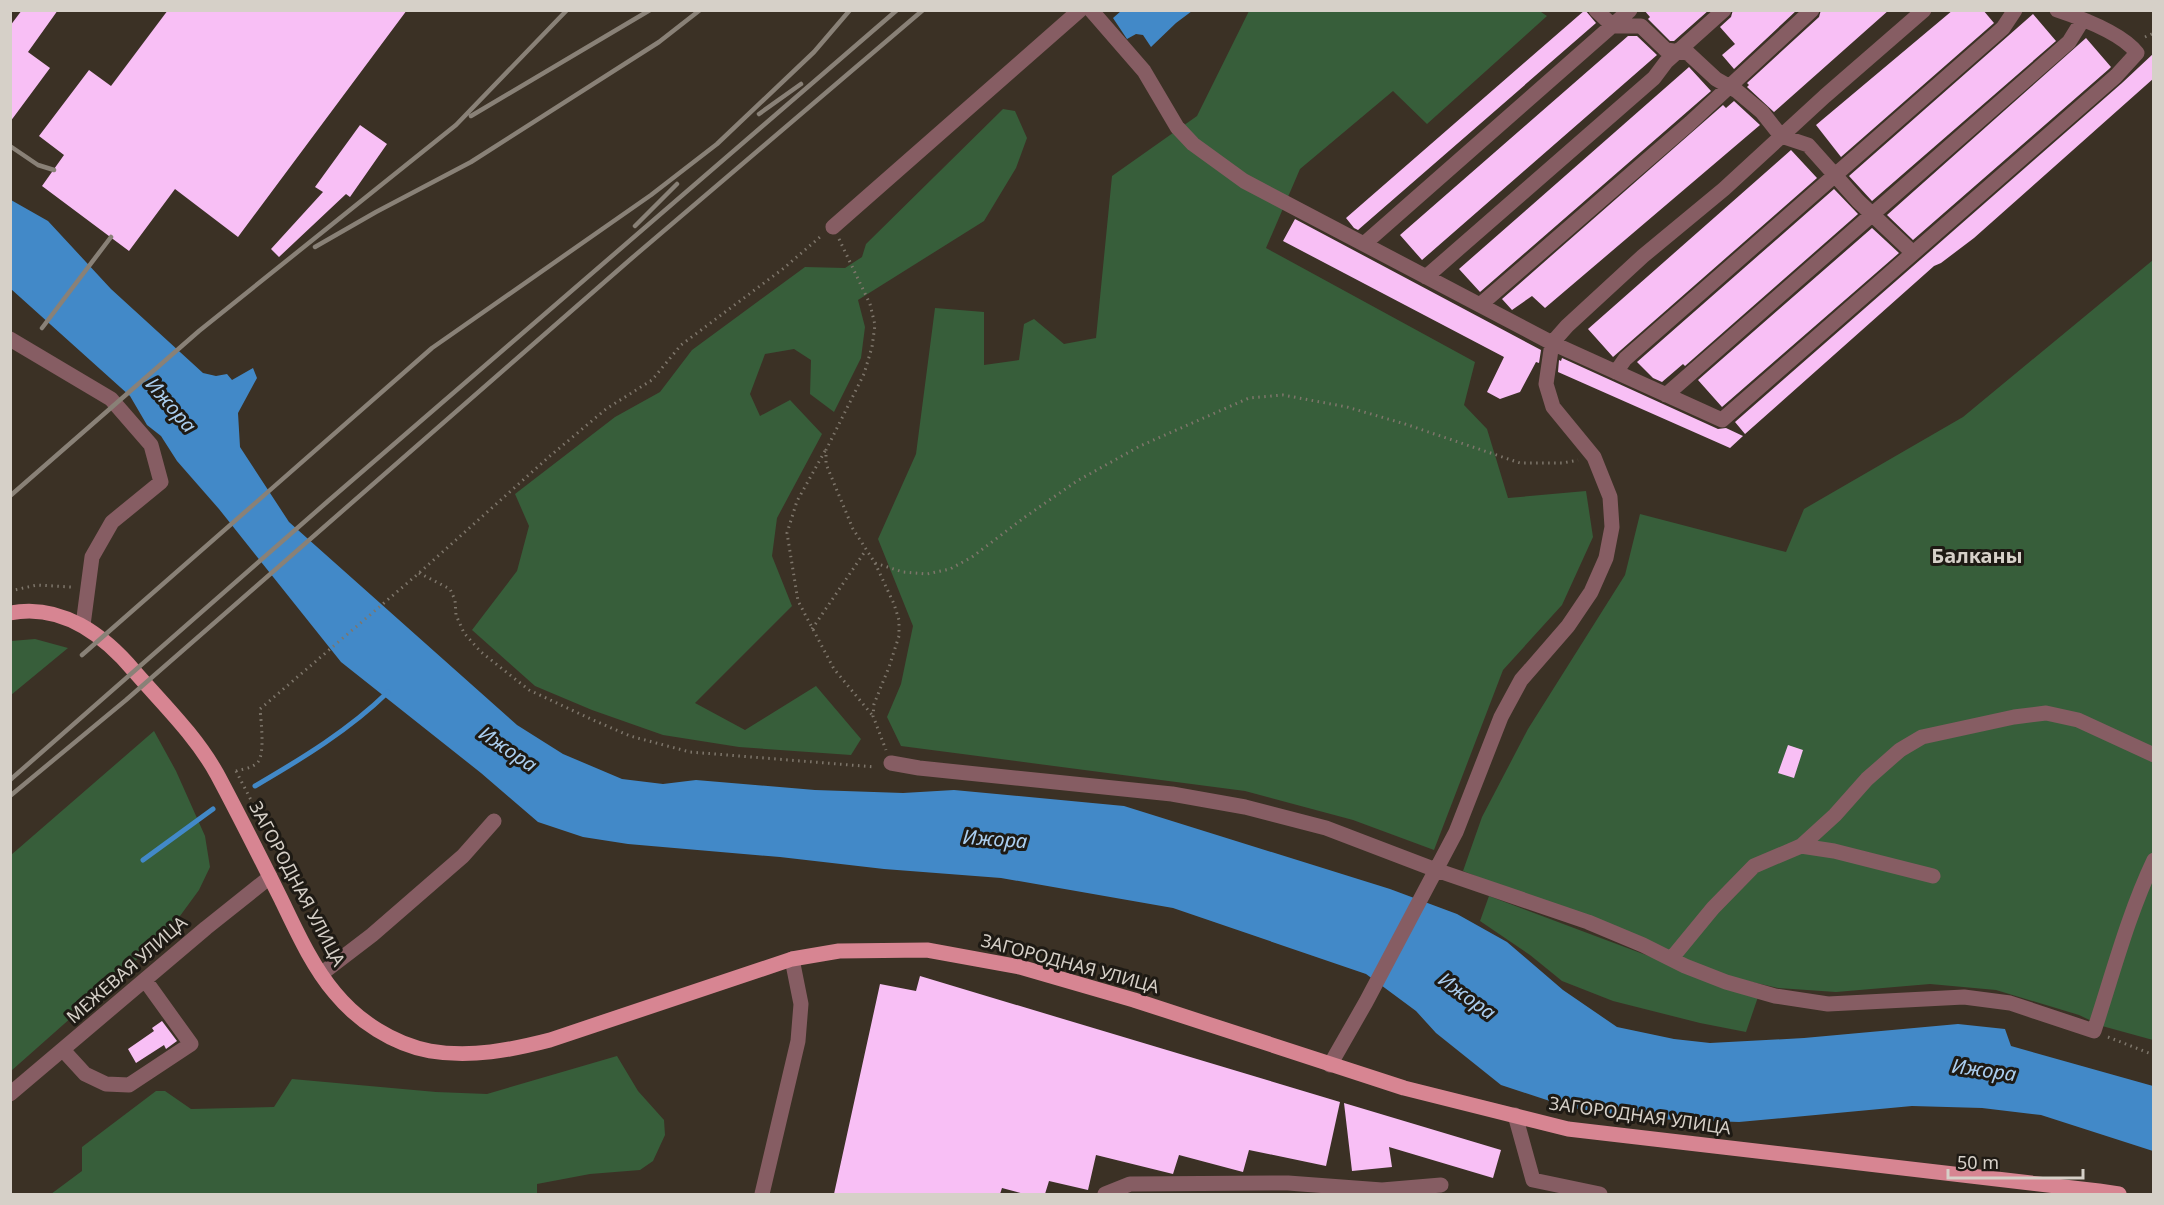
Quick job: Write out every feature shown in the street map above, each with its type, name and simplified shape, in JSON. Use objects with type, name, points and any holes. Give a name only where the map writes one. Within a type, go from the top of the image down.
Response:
[{"type":"main road","name":"ЗАГОРОДНАЯ УЛИЦА","points":[[10,613],[40,611],[63,616],[83,625],[107,643],[127,663],[215,771],[321,974],[347,1006],[365,1022],[398,1041],[428,1050],[450,1053],[484,1053],[519,1048],[550,1040],[792,959],[839,951],[927,950],[1020,967],[1134,1000],[1404,1088],[1568,1129],[2084,1192],[2119,1194]]},
{"type":"street","points":[[833,227],[1080,10]]},
{"type":"street","points":[[1090,10],[1144,71],[1177,127],[1193,144],[1244,181],[1552,343],[1722,420],[2116,76],[2137,53],[2130,44],[2057,10]]},
{"type":"street","points":[[1596,10],[1613,26],[1641,26],[1666,50],[1688,53],[1716,79],[1729,86],[1762,112],[1781,136],[1808,145],[1858,201],[1912,252]]},
{"type":"street","points":[[1364,244],[1630,10]]},
{"type":"street","points":[[1426,277],[1654,78],[1678,52],[1724,10]]},
{"type":"street","points":[[1480,305],[1690,123],[1812,10]]},
{"type":"street","points":[[1330,1065],[1456,832],[1501,717],[1521,680],[1568,626],[1590,592],[1606,558],[1612,527],[1610,497],[1594,457],[1553,406],[1546,384],[1552,343],[1567,326],[1635,263],[1724,189],[1924,10]]},
{"type":"street","points":[[1616,372],[1626,359],[2003,28],[2015,10]]},
{"type":"street","points":[[1666,395],[2069,42],[2082,21]]},
{"type":"street","points":[[10,339],[111,399],[151,445],[161,482],[112,522],[92,557],[83,625]]},
{"type":"street","points":[[1671,959],[1713,909],[1754,866],[1801,846],[1835,815],[1866,779],[1900,750],[1922,737],[2014,717],[2046,713],[2078,720],[2154,755]]},
{"type":"street","points":[[891,763],[919,768],[1172,794],[1245,807],[1326,828],[1436,870],[1588,922],[1726,982],[1775,996],[1828,1004],[1964,997],[2010,1003],[2094,1031],[2140,888],[2154,860]]},
{"type":"street","points":[[321,974],[372,935],[463,856],[494,820]]},
{"type":"street","points":[[1801,846],[1834,851],[1933,876]]},
{"type":"street","name":"МЕЖЕВАЯ УЛИЦА","points":[[10,1094],[206,928],[270,877]]},
{"type":"street","points":[[762,1194],[798,1041],[801,1004],[792,959]]},
{"type":"street","points":[[63,1050],[86,1074],[106,1084],[129,1085],[190,1044],[145,980]]},
{"type":"street","points":[[1515,1115],[1533,1180],[1600,1194]]},
{"type":"street","points":[[1105,1194],[1130,1184],[1287,1183],[1382,1190],[1441,1185]]},
{"type":"path","points":[[236,771],[258,762],[262,753],[260,710],[312,667],[550,456],[606,409],[652,380],[681,345],[784,268],[833,227],[870,304],[875,325],[872,347],[864,374],[826,450],[797,501],[787,533],[798,602],[834,669],[873,717],[891,763],[872,768],[806,760],[690,752],[630,736],[529,690],[481,652],[464,633],[456,615],[455,600],[450,589],[419,573]]},
{"type":"path","points":[[875,563],[903,572],[927,574],[950,569],[972,557],[1077,481],[1140,446],[1249,398],[1283,395],[1347,407],[1405,424],[1520,464],[1563,463],[1594,457]]},
{"type":"path","points":[[826,450],[826,464],[853,529],[875,563],[899,620],[899,636],[874,704],[873,717]]},
{"type":"path","points":[[812,629],[866,550]]},
{"type":"path","points":[[10,591],[37,585],[88,588]]},
{"type":"path","points":[[2094,1031],[2154,1055]]},
{"type":"green space","points":[[1538,10],[1547,16],[1427,124],[1393,91],[1300,169],[1266,248],[1475,362],[1464,405],[1487,429],[1508,498],[1586,491],[1593,537],[1562,605],[1503,670],[1434,850],[1353,820],[1245,791],[901,746],[887,717],[901,684],[913,626],[878,539],[916,454],[935,308],[984,312],[984,365],[1019,360],[1024,324],[1034,319],[1064,344],[1096,338],[1112,176],[1197,116],[1249,11]]},
{"type":"green space","points":[[1003,109],[1015,111],[1027,138],[1016,168],[984,221],[858,300],[865,327],[861,358],[834,412],[810,394],[811,360],[794,349],[765,354],[750,394],[760,416],[790,400],[822,434],[777,518],[772,556],[792,606],[695,703],[745,730],[816,686],[861,739],[851,755],[739,747],[663,735],[592,710],[535,686],[472,630],[517,571],[529,526],[515,494],[615,417],[660,392],[692,350],[805,267],[845,268],[862,257],[866,244]]},
{"type":"green space","points":[[2153,260],[2153,1040],[2102,1026],[2079,1015],[1996,990],[1930,984],[1836,992],[1778,988],[1730,977],[1463,871],[1482,817],[1528,729],[1625,575],[1640,514],[1786,552],[1804,509],[1963,417]]},
{"type":"green space","points":[[35,639],[68,648],[11,695],[11,641]]},
{"type":"green space","points":[[154,731],[176,771],[205,836],[210,867],[199,890],[169,931],[11,1071],[11,855]]},
{"type":"green space","points":[[1489,896],[1758,997],[1746,1032],[1613,1001],[1562,981],[1530,955],[1480,921]]},
{"type":"green space","points":[[617,1056],[638,1091],[664,1120],[665,1135],[653,1161],[640,1170],[590,1174],[537,1184],[537,1194],[51,1194],[82,1171],[82,1147],[156,1091],[165,1091],[191,1109],[274,1107],[292,1079],[436,1092],[487,1094]]},
{"type":"water","points":[[1121,11],[1192,11],[1151,47],[1143,35],[1136,34],[1127,39],[1113,18]]},
{"type":"water","name":"Ижора","points":[[11,200],[48,221],[111,289],[203,373],[216,376],[227,374],[232,380],[253,368],[257,378],[238,413],[240,447],[289,522],[517,725],[563,754],[622,779],[663,784],[696,780],[815,790],[903,793],[954,790],[1124,806],[1390,889],[1457,914],[1507,942],[1563,990],[1617,1027],[1674,1039],[1710,1043],[1804,1038],[1958,1024],[2005,1029],[2011,1046],[2153,1086],[2153,1151],[2041,1115],[1982,1108],[1912,1106],[1739,1122],[1627,1118],[1568,1107],[1501,1085],[1436,1033],[1416,1011],[1366,974],[1173,908],[1001,878],[628,844],[583,837],[538,822],[481,773],[341,662],[219,509],[177,461],[161,436],[147,425],[130,396],[11,289]]},
{"type":"building","points":[[22,10],[58,10],[28,52],[50,68],[10,122],[10,26]]},
{"type":"building","points":[[168,10],[407,10],[238,237],[175,189],[129,251],[42,186],[64,155],[39,136],[89,70],[111,86]]},
{"type":"building","points":[[1585,10],[1596,23],[1358,230],[1354,228],[1346,218]]},
{"type":"building","points":[[1644,10],[1709,10],[1674,41],[1670,41],[1648,19],[1650,17]]},
{"type":"building","points":[[1733,10],[1797,10],[1734,69],[1722,55],[1735,44],[1720,27],[1731,17]]},
{"type":"building","points":[[1821,10],[1889,10],[1774,112],[1747,87],[1749,85],[1747,83],[1819,17]]},
{"type":"building","points":[[1953,10],[1983,10],[1994,23],[1841,157],[1816,125]]},
{"type":"building","points":[[2033,14],[2056,41],[1872,201],[1849,176]]},
{"type":"building","points":[[1628,36],[1637,36],[1657,55],[1422,260],[1400,235]]},
{"type":"building","points":[[2086,38],[2111,67],[2109,69],[1913,240],[1887,215]]},
{"type":"building","points":[[2154,53],[2154,78],[1974,238],[1934,266],[1745,434],[1735,422]]},
{"type":"building","points":[[1689,67],[1711,91],[1480,292],[1459,269]]},
{"type":"building","points":[[1734,101],[1760,125],[1545,308],[1532,296],[1512,310],[1502,299],[1723,105],[1726,108]]},
{"type":"building","points":[[360,125],[387,144],[350,197],[346,194],[279,257],[271,249],[323,192],[315,187]]},
{"type":"building","points":[[1791,150],[1817,178],[1613,357],[1588,329]]},
{"type":"building","points":[[1834,189],[1858,214],[1685,366],[1683,364],[1662,382],[1653,378],[1637,362]]},
{"type":"building","points":[[1295,219],[1541,350],[1539,363],[1536,362],[1520,392],[1500,399],[1487,392],[1504,357],[1283,241]]},
{"type":"building","points":[[1872,228],[1899,253],[1722,407],[1698,380]]},
{"type":"building","points":[[1562,358],[1718,429],[1726,428],[1743,436],[1730,448],[1558,372],[1559,360],[1561,361]]},
{"type":"building","points":[[1788,745],[1803,750],[1794,778],[1778,773]]},
{"type":"building","points":[[920,976],[1340,1102],[1326,1166],[1249,1150],[1243,1172],[1179,1155],[1173,1174],[1096,1155],[1088,1190],[1049,1181],[1045,1194],[1024,1194],[1002,1188],[1000,1194],[834,1194],[880,984],[916,991]]},
{"type":"building","points":[[162,1021],[177,1041],[166,1049],[164,1045],[136,1063],[128,1049],[154,1031],[152,1028]]},
{"type":"building","points":[[1344,1103],[1501,1150],[1493,1178],[1389,1147],[1392,1167],[1352,1171]]},
{"type":"waterway","points":[[255,786],[341,731],[388,692]]},
{"type":"waterway","points":[[143,860],[213,809]]},
{"type":"railway","points":[[10,496],[199,331],[456,125],[567,10]]},
{"type":"railway","points":[[471,116],[650,10]]},
{"type":"railway","points":[[315,247],[471,162],[659,42],[700,10]]},
{"type":"railway","points":[[82,655],[432,348],[651,195],[717,144],[814,52],[850,10]]},
{"type":"railway","points":[[10,780],[327,502],[897,10]]},
{"type":"railway","points":[[10,796],[126,700],[632,258],[923,10]]},
{"type":"railway","points":[[759,114],[801,84]]},
{"type":"railway","points":[[10,146],[38,165],[54,170]]},
{"type":"railway","points":[[635,226],[677,184]]},
{"type":"railway","points":[[42,328],[111,237]]},
{"type":"district","name":"Балканы","points":[[1977,556]]}]
